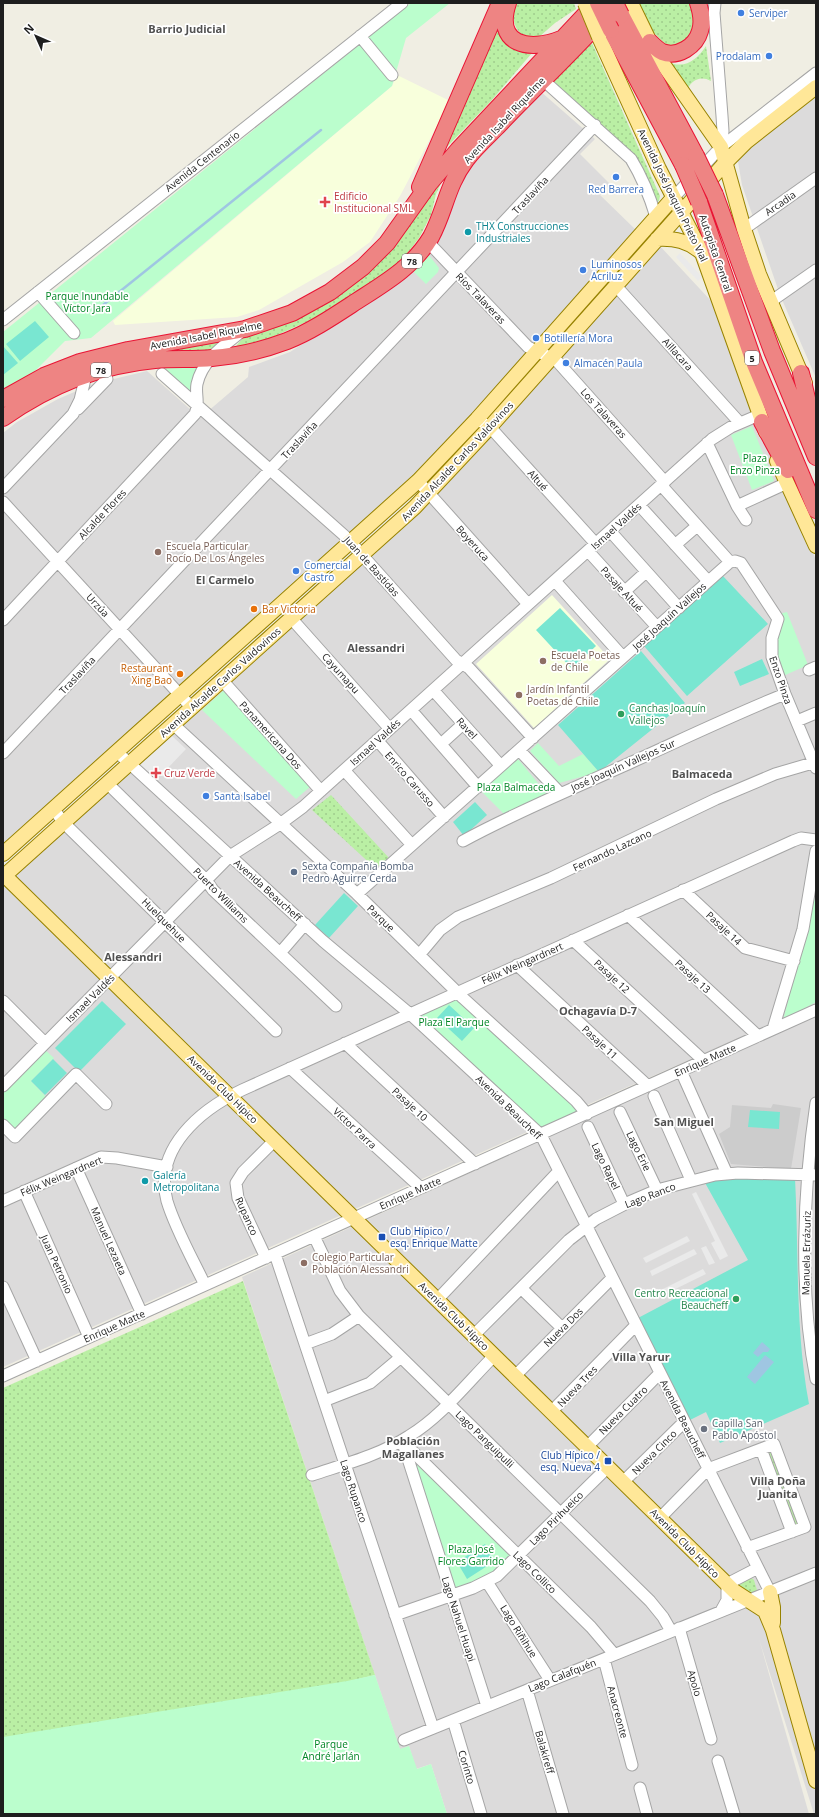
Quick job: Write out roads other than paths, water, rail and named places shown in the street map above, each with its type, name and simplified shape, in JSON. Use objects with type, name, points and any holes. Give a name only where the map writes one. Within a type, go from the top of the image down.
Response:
[{"type":"highway","points":[[407,218],[500,3]]},
{"type":"highway","points":[[508,3],[505,16],[506,28],[510,36],[518,43],[528,46],[541,45],[564,37]]},
{"type":"highway","name":"Avenida Isabel Riquelme","points":[[3,399],[44,376],[98,357],[245,329],[292,313],[317,300],[341,284],[376,256],[407,218],[430,184],[458,150],[597,3]]},
{"type":"highway","name":"Autopista Central","points":[[597,3],[605,34],[683,165],[699,202],[754,362],[816,510]]},
{"type":"highway","points":[[650,42],[658,49],[668,53],[679,52],[689,47],[697,39],[701,29],[701,16],[698,3]]},
{"type":"highway","name":"Avenida Isabel Riquelme","points":[[3,418],[39,395],[86,375],[138,362],[237,355],[286,341],[315,328],[398,274],[411,262],[428,242],[436,227],[450,186],[462,165],[542,79],[621,6]]},
{"type":"highway","name":"Autopista Central","points":[[621,6],[715,194],[772,351],[816,457]]},
{"type":"highway","points":[[800,373],[816,436]]},
{"type":"highway","points":[[761,418],[816,523]]},
{"type":"main road","name":"Avenida José Joaquín Prieto Vial","points":[[585,3],[605,34],[673,198],[702,253],[761,418],[787,483],[816,546]]},
{"type":"main road","points":[[621,6],[650,42],[675,82],[721,147],[744,229],[759,274],[816,409]]},
{"type":"main road","name":"Avenida Alcalde Carlos Valdovinos","points":[[3,875],[192,708],[429,493],[490,427],[726,162],[746,142],[816,87]]},
{"type":"main road","name":"Avenida Alcalde Carlos Valdovinos","points":[[3,854],[418,481],[477,419],[673,198]]},
{"type":"main road","points":[[657,239],[680,240],[693,246],[702,253]]},
{"type":"main road","points":[[590,291],[602,301]]},
{"type":"main road","points":[[293,594],[305,606]]},
{"type":"main road","points":[[240,642],[250,655]]},
{"type":"main road","name":"Avenida Club Hípico","points":[[3,875],[355,1218],[473,1336],[608,1466],[727,1584],[739,1595],[765,1611],[773,1630],[816,1781]]},
{"type":"main road","points":[[770,1592],[773,1607],[773,1630]]},
{"type":"street","name":"Avenida Centenario","points":[[3,320],[402,3]]},
{"type":"street","points":[[715,3],[714,13],[723,131],[721,147]]},
{"type":"street","points":[[360,36],[392,75]]},
{"type":"street","name":"Avenida Alcalde Carlos Valdovinos","points":[[673,198],[721,147],[816,73]]},
{"type":"street","name":"Avenida José Joaquín Prieto Vial","points":[[542,79],[625,153],[634,164],[652,202],[656,217]]},
{"type":"street","name":"Traslaviña","points":[[3,753],[595,126]]},
{"type":"street","name":"Arcadia","points":[[744,229],[816,178]]},
{"type":"street","name":"Ríos Talaveras","points":[[428,242],[528,347],[537,352]]},
{"type":"street","points":[[770,302],[816,270]]},
{"type":"street","name":"Aillacara","points":[[616,286],[740,423]]},
{"type":"street","points":[[38,292],[74,333]]},
{"type":"street","points":[[198,406],[197,383],[202,371],[210,358],[245,329]]},
{"type":"street","name":"Los Talaveras","points":[[537,352],[558,363],[663,483],[697,526],[732,561]]},
{"type":"street","name":"Juan de Bastidas","points":[[162,374],[351,542],[456,660],[469,668],[532,738]]},
{"type":"street","points":[[73,414],[80,400],[86,375]]},
{"type":"street","points":[[3,488],[107,379]]},
{"type":"street","name":"Alcalde Flores","points":[[3,620],[193,417],[198,406]]},
{"type":"street","name":"Ismael Valdés","points":[[3,1086],[230,856],[280,824],[321,790],[663,483],[722,432],[740,423],[761,418]]},
{"type":"street","name":"Altué","points":[[477,419],[490,427],[592,548]]},
{"type":"street","points":[[708,444],[737,506],[746,520]]},
{"type":"street","name":"Boyeruca","points":[[418,481],[528,604]]},
{"type":"street","points":[[737,506],[787,483]]},
{"type":"street","name":"Urzúa","points":[[3,502],[192,708]]},
{"type":"street","points":[[639,505],[708,581]]},
{"type":"street","points":[[675,545],[697,526]]},
{"type":"street","points":[[610,532],[679,608]]},
{"type":"street","name":"Pasaje Altué","points":[[592,548],[624,592],[654,625]]},
{"type":"street","name":"José Joaquín Vallejos","points":[[357,894],[623,657],[654,625],[679,608],[732,561]]},
{"type":"street","name":"Enzo Pinza","points":[[732,561],[740,563],[747,571],[778,619],[771,649],[772,657],[785,694],[815,764]]},
{"type":"street","points":[[624,592],[646,572]]},
{"type":"street","points":[[555,580],[623,657]]},
{"type":"street","name":"Cayumapu","points":[[291,618],[390,729]]},
{"type":"street","name":"Panamericana Dos","points":[[222,680],[321,790]]},
{"type":"street","name":"Ravel","points":[[433,690],[501,766]]},
{"type":"street","name":"José Joaquín Vallejos Sur","points":[[463,841],[498,822],[560,793],[742,711],[785,694]]},
{"type":"street","points":[[411,710],[478,787]]},
{"type":"street","points":[[797,721],[816,713]]},
{"type":"street","name":"Parque","points":[[173,724],[357,894],[458,992],[576,1101],[587,1114]]},
{"type":"street","points":[[441,744],[463,724]]},
{"type":"street","name":"Enrico Carusso","points":[[377,740],[444,817]]},
{"type":"street","points":[[519,750],[560,793]]},
{"type":"street","name":"Avenida Beaucheff","points":[[117,752],[305,924],[410,1014],[541,1135],[770,1592]]},
{"type":"street","name":"Fernando Lazcano","points":[[419,955],[440,930],[458,917],[510,892],[642,836],[716,799],[775,774],[815,764]]},
{"type":"street","points":[[344,770],[412,845]]},
{"type":"street","name":"Puerto Williams","points":[[107,783],[206,880],[213,890],[336,1006]]},
{"type":"street","name":"Huelquehue","points":[[53,809],[64,822],[276,1030]]},
{"type":"street","name":"Félix Weingardnert","points":[[205,1285],[169,1206],[165,1187],[166,1167],[173,1148],[187,1128],[230,1096],[795,839],[816,840]]},
{"type":"street","points":[[773,1029],[794,961],[808,908],[816,851]]},
{"type":"street","name":"Pasaje 14","points":[[683,890],[743,946],[751,950],[794,961]]},
{"type":"street","name":"Pasaje 13","points":[[628,915],[758,1036]]},
{"type":"street","points":[[280,952],[305,924]]},
{"type":"street","name":"Pasaje 12","points":[[573,940],[704,1061]]},
{"type":"street","name":"Pasaje 11","points":[[517,965],[648,1086]]},
{"type":"street","points":[[3,1000],[45,1043]]},
{"type":"street","name":"Enrique Matte","points":[[3,1376],[816,1010]]},
{"type":"street","name":"Pasaje 10","points":[[345,1043],[475,1164]]},
{"type":"street","name":"Víctor Parra","points":[[290,1068],[421,1188]]},
{"type":"street","points":[[681,1071],[726,1174]]},
{"type":"street","points":[[3,1125],[15,1137],[76,1074],[106,1104]]},
{"type":"street","points":[[654,1096],[691,1180]]},
{"type":"street","name":"Manuela Errázuriz","points":[[816,1103],[805,1288],[813,1335],[816,1379]]},
{"type":"street","name":"Lago Erie","points":[[620,1112],[657,1190]]},
{"type":"street","name":"Lago Rapel","points":[[588,1127],[624,1204]]},
{"type":"street","name":"Rupanco","points":[[271,1256],[238,1198],[236,1187],[240,1176],[275,1140]]},
{"type":"street","name":"Félix Weingardnert","points":[[3,1201],[106,1156],[166,1167]]},
{"type":"street","name":"Manuel Lezaeta","points":[[76,1168],[142,1314]]},
{"type":"street","points":[[437,1300],[559,1171]]},
{"type":"street","name":"Lago Ranco","points":[[473,1336],[554,1254],[586,1226],[624,1204],[657,1190],[691,1180],[726,1174],[812,1175]]},
{"type":"street","name":"Juan Petronio","points":[[24,1191],[89,1337]]},
{"type":"street","name":"Lago Panguipulli","points":[[314,1236],[340,1291],[359,1316],[656,1608],[675,1630]]},
{"type":"street","name":"Lago Rupanco","points":[[271,1256],[305,1344],[433,1728]]},
{"type":"street","name":"Nueva Dos","points":[[515,1376],[612,1278]]},
{"type":"street","points":[[3,1287],[37,1361]]},
{"type":"street","points":[[521,1288],[562,1328]]},
{"type":"street","points":[[305,1344],[332,1334],[359,1316]]},
{"type":"street","name":"Nueva Tres","points":[[551,1412],[636,1325]]},
{"type":"street","points":[[312,1475],[345,1464],[402,1441],[422,1428],[494,1356]]},
{"type":"street","points":[[324,1401],[370,1383],[401,1357]]},
{"type":"street","name":"Nueva Cuatro","points":[[587,1446],[660,1373]]},
{"type":"street","name":"Nueva Cinco","points":[[623,1482],[684,1422]]},
{"type":"street","name":"Lago Collico","points":[[402,1441],[591,1627],[609,1656]]},
{"type":"street","name":"Lago Nahuel Huapi","points":[[402,1441],[487,1706]]},
{"type":"street","points":[[660,1518],[708,1469],[774,1444],[805,1527],[747,1548]]},
{"type":"street","points":[[761,1449],[792,1532]]},
{"type":"street","name":"Lago Pirihueico","points":[[395,1615],[488,1582],[502,1573],[608,1466]]},
{"type":"street","points":[[721,1611],[727,1600],[727,1584],[758,1568]]},
{"type":"street","name":"Lago Calafquén","points":[[404,1740],[816,1573]]},
{"type":"street","name":"Lago Riñihue","points":[[488,1582],[550,1680]]},
{"type":"street","name":"Apolo","points":[[675,1630],[711,1739]]},
{"type":"street","name":"Anacreonte","points":[[609,1656],[632,1765]]},
{"type":"street","name":"Balakireff","points":[[527,1690],[563,1814]]},
{"type":"street","name":"Corinto","points":[[453,1720],[481,1814]]},
{"type":"street","points":[[718,1761],[734,1814]]},
{"type":"street","points":[[640,1788],[648,1814]]},
{"type":"waterway","points":[[98,309],[321,130]]},
{"type":"place","name":"Serviper","points":[[741,13]]},
{"type":"place","name":"Prodalam","points":[[769,56]]},
{"type":"place","name":"Red Barrera","points":[[616,177]]},
{"type":"place","name":"Edificio Institucional SML","points":[[325,202]]},
{"type":"place","name":"THX Construcciones Industriales","points":[[468,232]]},
{"type":"place","name":"Luminosos Acriluz","points":[[583,270]]},
{"type":"place","name":"Botillería Mora","points":[[536,338]]},
{"type":"place","name":"Almacén Paula","points":[[566,363]]},
{"type":"place","name":"Escuela Particular Rocío De Los Ángeles","points":[[158,552]]},
{"type":"place","name":"Comercial Castro","points":[[296,571]]},
{"type":"place","name":"Bar Victoria","points":[[254,609]]},
{"type":"place","name":"Escuela Poetas de Chile","points":[[543,661]]},
{"type":"place","name":"Restaurant Xing Bao","points":[[180,674]]},
{"type":"place","name":"Jardín Infantil Poetas de Chile","points":[[519,695]]},
{"type":"place","name":"Canchas Joaquín Vallejos","points":[[621,714]]},
{"type":"place","name":"Cruz Verde","points":[[156,773]]},
{"type":"place","name":"Santa Isabel","points":[[206,796]]},
{"type":"place","name":"Sexta Compañía Bomba Pedro Aguirre Cerda","points":[[294,872]]},
{"type":"place","name":"Galería Metropolitana","points":[[145,1181]]},
{"type":"place","name":"Club Hípico / esq. Enrique Matte","points":[[382,1237]]},
{"type":"place","name":"Colegio Particular Población Alessandri","points":[[304,1263]]},
{"type":"place","name":"Centro Recreacional Beaucheff","points":[[736,1299]]},
{"type":"place","name":"Capilla San Pablo Apóstol","points":[[704,1429]]},
{"type":"place","name":"Club Hípico / esq. Nueva 4","points":[[608,1461]]},
{"type":"district","name":"Barrio Judicial","points":[[187,28]]},
{"type":"district","name":"El Carmelo","points":[[225,579]]},
{"type":"district","name":"Alessandri","points":[[376,647]]},
{"type":"district","name":"Balmaceda","points":[[702,773]]},
{"type":"district","name":"Alessandri","points":[[133,956]]},
{"type":"district","name":"Ochagavía D-7","points":[[598,1010]]},
{"type":"district","name":"San Miguel","points":[[684,1121]]},
{"type":"district","name":"Villa Yarur","points":[[641,1356]]},
{"type":"district","name":"Población Magallanes","points":[[413,1446]]},
{"type":"district","name":"Villa Doña Juanita","points":[[778,1486]]},
{"type":"park label","name":"Parque Inundable Víctor Jara","points":[[87,302]]},
{"type":"park label","name":"Plaza Enzo Pinza","points":[[755,464]]},
{"type":"park label","name":"Plaza Balmaceda","points":[[516,787]]},
{"type":"park label","name":"Plaza El Parque","points":[[454,1022]]},
{"type":"park label","name":"Plaza José Flores Garrido","points":[[471,1554]]},
{"type":"park label","name":"Parque André Jarlán","points":[[331,1750]]}]
